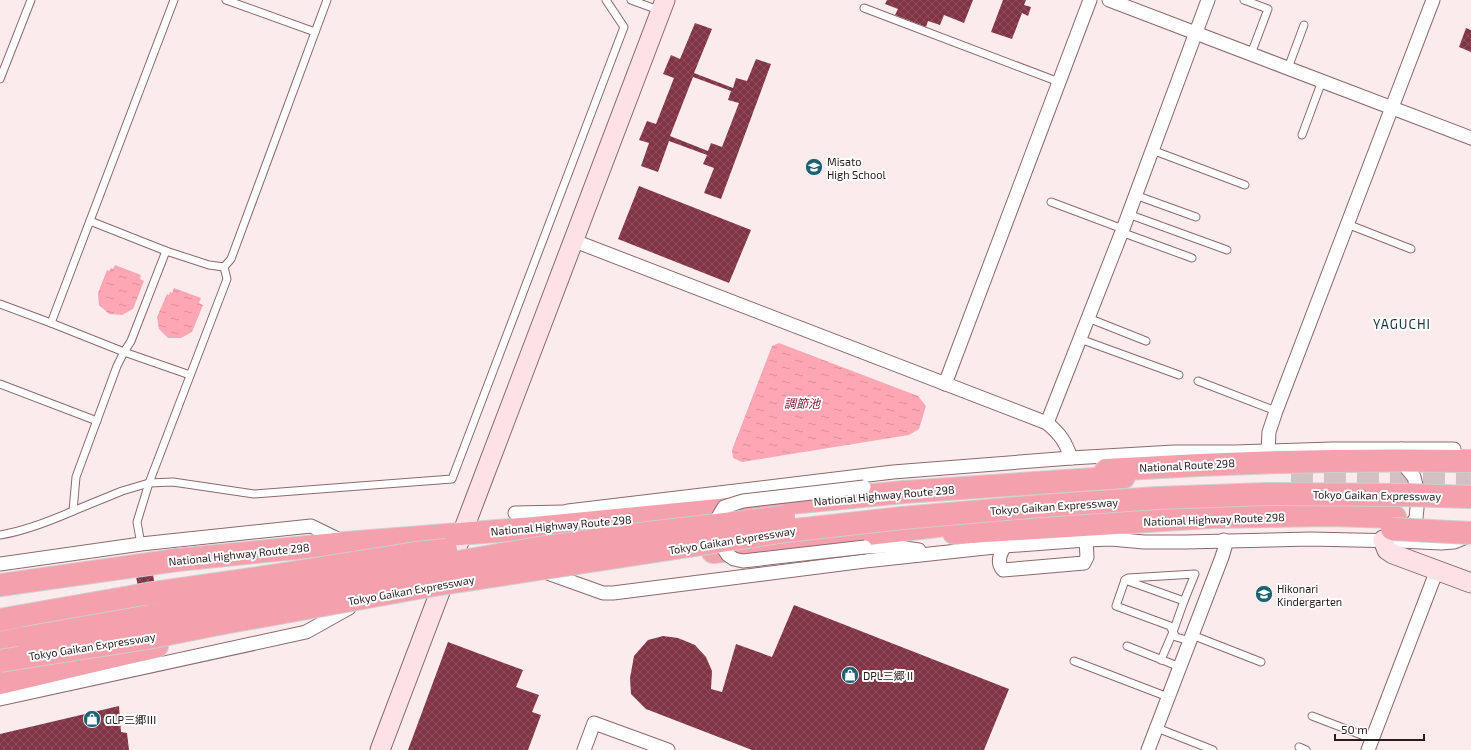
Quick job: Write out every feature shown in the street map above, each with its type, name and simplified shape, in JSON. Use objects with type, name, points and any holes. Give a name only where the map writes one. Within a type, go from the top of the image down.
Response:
[{"type":"highway","name":"National Route 298","points":[[904,492],[955,481],[1177,459],[1463,455]]},
{"type":"highway","name":"National Highway Route 298","points":[[0,585],[177,560],[346,543],[534,528],[904,492],[1124,477]]},
{"type":"highway","name":"Tokyo Gaikan Expressway","points":[[0,643],[438,564],[532,549],[640,534],[857,508],[1042,491],[1156,485],[1270,482],[1471,484]]},
{"type":"highway","name":"Tokyo Gaikan Expressway","points":[[0,661],[148,638],[233,621],[434,585],[802,529],[902,518],[1158,498],[1267,494],[1471,497]]},
{"type":"highway","name":"National Highway Route 298","points":[[909,529],[952,533],[1131,516]]},
{"type":"highway","name":"National Highway Route 298","points":[[0,683],[138,650],[465,586],[677,556],[999,519],[1131,516]]},
{"type":"highway","points":[[1131,516],[1182,530],[1332,528],[1392,532],[1471,533]]},
{"type":"highway","points":[[1392,532],[1471,519]]},
{"type":"highway","points":[[0,620],[147,594],[416,553],[577,536],[640,534]]},
{"type":"highway","points":[[0,598],[26,594],[104,570]]},
{"type":"highway","points":[[0,673],[138,650]]},
{"type":"street","points":[[945,384],[1090,0]]},
{"type":"street","points":[[1109,0],[1471,138]]},
{"type":"street","points":[[1047,423],[1122,231],[1208,0]]},
{"type":"street","points":[[1268,451],[1269,432],[1276,411],[1433,0]]},
{"type":"street","points":[[380,750],[463,534],[572,240],[663,6]]},
{"type":"street","points":[[572,240],[1047,423],[1060,433],[1071,458]]},
{"type":"street","points":[[515,513],[568,511],[894,472],[1071,458],[1177,459],[1268,451],[1332,449],[1404,456],[1414,477],[1417,489],[1418,508],[1416,518],[1392,532],[1310,539],[1144,542],[1086,540],[1004,546],[613,593],[603,593],[550,574]]},
{"type":"street","points":[[894,472],[880,482],[864,487],[743,501],[724,507],[717,519],[721,545],[728,555],[734,559],[743,561],[865,547],[889,546],[938,553]]},
{"type":"street","points":[[534,528],[568,511]]},
{"type":"street","points":[[0,564],[141,544],[311,526],[346,543]]},
{"type":"street","points":[[1017,528],[1004,546],[999,557],[1000,566],[1003,570],[1084,563],[1087,557],[1086,540]]},
{"type":"street","points":[[1392,532],[1387,550],[1393,554],[1471,583]]},
{"type":"street","points":[[1148,750],[1222,557],[1224,540]]},
{"type":"street","points":[[1370,744],[1437,570]]},
{"type":"street","points":[[0,699],[306,632],[349,608]]},
{"type":"street","points":[[584,750],[594,723],[668,750]]},
{"type":"lane","points":[[0,79],[31,0]]},
{"type":"lane","points":[[51,324],[174,0]]},
{"type":"lane","points":[[226,0],[316,32]]},
{"type":"lane","points":[[224,267],[231,259],[327,0]]},
{"type":"lane","points":[[0,535],[54,519],[122,491],[149,483],[173,482],[254,494],[452,479],[624,27],[606,0]]},
{"type":"lane","points":[[631,0],[663,6]]},
{"type":"lane","points":[[1244,0],[1268,9],[1251,54]]},
{"type":"lane","points":[[864,8],[1059,82]]},
{"type":"lane","points":[[1288,68],[1304,25]]},
{"type":"lane","points":[[1302,135],[1322,81]]},
{"type":"lane","points":[[1152,150],[1245,185]]},
{"type":"lane","points":[[1135,195],[1196,217]]},
{"type":"lane","points":[[1051,202],[1192,258]]},
{"type":"lane","points":[[1128,214],[1227,250]]},
{"type":"lane","points":[[90,221],[166,251],[209,265],[224,267]]},
{"type":"lane","points":[[1347,224],[1411,249]]},
{"type":"lane","points":[[73,511],[76,477],[117,366],[131,341],[166,251]]},
{"type":"lane","points":[[141,544],[137,522],[149,483],[227,279],[224,267]]},
{"type":"lane","points":[[0,304],[124,352],[190,375]]},
{"type":"lane","points":[[1088,318],[1146,341]]},
{"type":"lane","points":[[1080,338],[1179,375]]},
{"type":"lane","points":[[1198,381],[1276,411]]},
{"type":"lane","points":[[0,384],[97,421]]},
{"type":"lane","points":[[1161,660],[1173,632],[1195,574],[1128,578],[1125,580],[1116,606],[1170,626],[1173,632],[1176,637],[1191,638],[1261,662]]},
{"type":"lane","points":[[1125,580],[1184,601]]},
{"type":"lane","points":[[1127,646],[1180,667]]},
{"type":"lane","points":[[1074,662],[1168,697]]},
{"type":"lane","points":[[1312,716],[1370,744]]},
{"type":"lane","points":[[1157,728],[1213,750]]},
{"type":"water","points":[[115,265],[141,275],[140,279],[144,281],[133,309],[122,315],[109,314],[99,305],[98,293],[107,270],[109,271],[111,268],[113,269]]},
{"type":"water","points":[[174,288],[201,298],[199,303],[203,305],[192,332],[181,338],[168,338],[159,329],[157,317],[167,294],[169,295],[170,292],[172,293]]},
{"type":"water","name":"調節池","points":[[779,343],[918,396],[926,406],[919,429],[909,435],[742,462],[733,458],[732,450],[772,346]]},
{"type":"building","points":[[887,0],[973,0],[964,23],[944,15],[940,25],[928,21],[926,27],[895,15],[898,9],[885,4]]},
{"type":"building","points":[[1003,0],[1026,0],[1024,5],[1031,7],[1028,16],[1022,13],[1012,39],[991,32]]},
{"type":"building","points":[[695,23],[712,29],[694,73],[733,88],[736,78],[747,81],[756,59],[771,64],[721,199],[704,193],[714,168],[703,164],[707,155],[669,141],[658,172],[641,166],[649,143],[639,140],[647,121],[656,124],[674,78],[663,74],[671,55],[680,59]],"holes":[[[693,77],[731,91],[728,100],[739,103],[722,147],[711,143],[708,151],[670,136]]]},
{"type":"building","points":[[1466,28],[1471,30],[1471,52],[1459,47]]},
{"type":"building","points":[[639,186],[751,230],[729,283],[618,239]]},
{"type":"building","points":[[152,568],[157,599],[141,603],[135,571]]},
{"type":"building","name":"DPL三郷Ⅱ","points":[[794,605],[1009,689],[984,750],[752,750],[646,709],[631,694],[630,678],[634,656],[648,640],[663,636],[678,638],[695,645],[706,657],[712,671],[711,689],[722,692],[736,644],[772,657]]},
{"type":"building","points":[[448,642],[523,670],[516,687],[539,695],[532,712],[541,715],[528,750],[408,750]]},
{"type":"building","name":"GLP三郷Ⅲ","points":[[119,706],[121,732],[127,733],[129,750],[0,750],[0,734]]},
{"type":"tunnel","points":[[1291,472],[1471,474]]},
{"type":"tunnel","points":[[1127,511],[1200,507]]},
{"type":"place","name":"Misato High School","points":[[814,167]]},
{"type":"place","name":"Hikonari Kindergarten","points":[[1264,594]]},
{"type":"place","name":"DPL三郷Ⅱ","points":[[850,675]]},
{"type":"place","name":"GLP三郷Ⅲ","points":[[92,719]]},
{"type":"district","name":"YAGUCHI","points":[[1402,324]]}]
